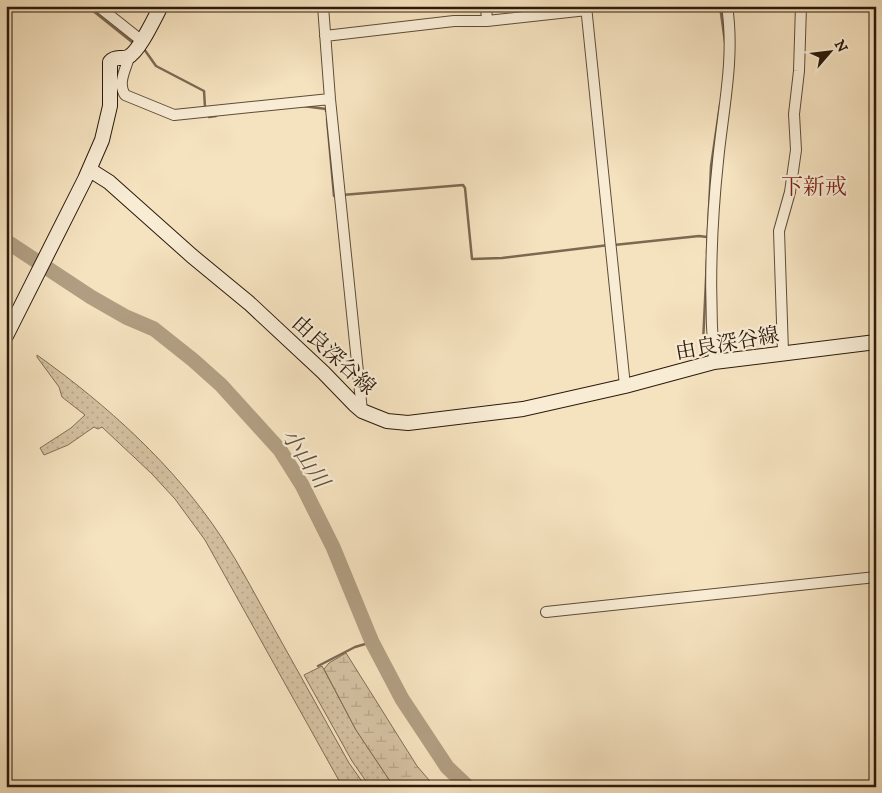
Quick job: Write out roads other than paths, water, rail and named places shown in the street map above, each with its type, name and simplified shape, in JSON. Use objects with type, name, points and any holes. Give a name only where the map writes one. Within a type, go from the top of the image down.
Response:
[{"type":"main road","points":[[6,336],[90,170],[102,140],[108,116],[110,62],[114,58],[129,57],[142,41],[161,6]]},
{"type":"main road","name":"由良深谷線","points":[[90,170],[109,182],[261,314],[362,411],[387,421],[415,422],[523,409],[625,386],[714,362],[876,342]]},
{"type":"street","points":[[98,6],[142,41]]},
{"type":"street","points":[[323,6],[330,99],[362,411]]},
{"type":"street","points":[[486,6],[487,21]]},
{"type":"street","points":[[714,362],[711,321],[712,260],[715,185],[730,54],[727,6]]},
{"type":"street","points":[[783,352],[780,231],[790,192],[796,150],[794,114],[799,71],[801,6]]},
{"type":"street","points":[[325,36],[454,22],[487,21],[586,8],[625,386]]},
{"type":"street","points":[[129,57],[122,77],[123,93],[125,96],[174,115],[330,99]]},
{"type":"street","points":[[546,612],[876,577]]},
{"type":"waterway","points":[[87,6],[132,42]]},
{"type":"waterway","points":[[720,6],[725,42]]},
{"type":"waterway","points":[[144,49],[156,66],[204,91],[205,107]]},
{"type":"waterway","points":[[707,253],[711,166],[720,105]]},
{"type":"waterway","points":[[303,106],[326,109],[326,111]]},
{"type":"waterway","points":[[209,117],[216,116]]},
{"type":"waterway","points":[[327,119],[334,196],[337,195]]},
{"type":"waterway","points":[[342,195],[463,185],[465,188],[472,259],[502,258],[609,245]]},
{"type":"waterway","points":[[614,245],[699,236],[707,237]]},
{"type":"waterway","name":"小山川","points":[[6,241],[91,297],[126,317],[154,329],[221,385],[280,450],[302,485],[333,547],[372,642],[402,699],[447,767],[468,787]]},
{"type":"waterway","points":[[707,259],[703,343],[707,349]]},
{"type":"waterway","points":[[318,666],[355,647],[372,642]]},
{"type":"district","name":"下新戒","points":[[814,186]]}]
